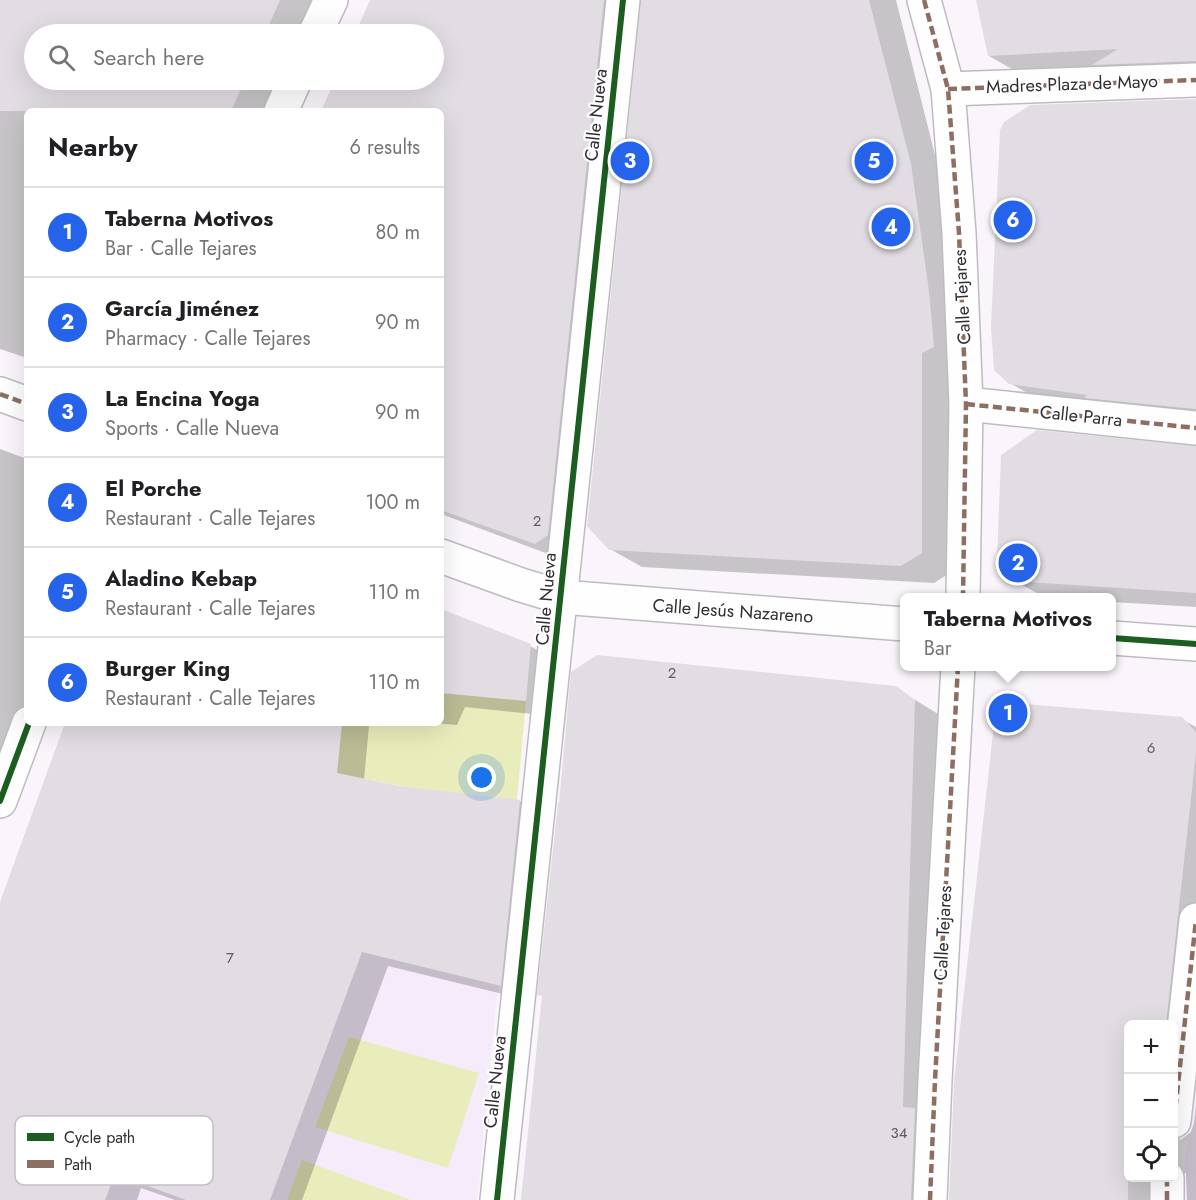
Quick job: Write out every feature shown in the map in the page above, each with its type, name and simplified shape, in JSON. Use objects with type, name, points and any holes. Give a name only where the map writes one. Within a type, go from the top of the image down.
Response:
[{"type":"street","points":[[320,24],[331,0]]},
{"type":"street","name":"Calle Nueva","points":[[497,1200],[623,0]]},
{"type":"street","name":"Calle Tejares","points":[[924,0],[948,89],[959,234],[966,405],[963,593]]},
{"type":"street","name":"Madres Plaza de Mayo","points":[[948,89],[1196,80]]},
{"type":"street","points":[[282,108],[290,90]]},
{"type":"street","points":[[0,394],[24,404]]},
{"type":"street","name":"Calle Parra","points":[[966,405],[1196,428]]},
{"type":"street","name":"Calle Jesús Nazareno","points":[[444,557],[561,597],[900,624]]},
{"type":"street","points":[[1116,638],[1196,644]]},
{"type":"street","name":"Calle Tejares","points":[[930,1200],[935,1068],[958,671]]},
{"type":"street","points":[[0,801],[28,726]]},
{"type":"street","points":[[1178,1077],[1196,920]]},
{"type":"street","points":[[1167,1182],[1167,1200]]},
{"type":"shaded area","points":[[340,726],[342,726],[337,773],[504,925],[477,1200],[0,1200],[0,1159],[15,1140],[15,1185],[213,1185],[213,1116],[34,1116]]},
{"type":"shaded area","points":[[1196,1062],[1196,1200],[1183,1200],[1183,1183]]},
{"type":"green space","points":[[444,693],[526,701],[517,800],[406,787],[337,773],[342,726],[444,726]]},
{"type":"green space","points":[[349,1037],[479,1073],[448,1168],[315,1127]]},
{"type":"green space","points":[[302,1160],[411,1200],[287,1200]]},
{"type":"building","points":[[0,0],[280,0],[269,24],[24,24],[24,90],[240,90],[232,108],[24,108],[24,111],[0,111]]},
{"type":"building","points":[[370,0],[604,0],[548,535],[535,544],[444,511],[444,108],[322,108],[330,90],[444,90],[444,24],[359,24]]},
{"type":"building","points":[[641,0],[869,0],[911,164],[929,291],[934,347],[922,353],[922,553],[901,566],[609,550],[587,526]]},
{"type":"building","points":[[976,0],[1196,0],[1196,61],[1092,65],[1118,49],[988,56]]},
{"type":"building","points":[[1196,99],[1196,409],[1084,398],[1087,395],[1009,384],[994,370],[991,327],[1000,130],[1004,122],[1030,105]]},
{"type":"building","points":[[1037,430],[1196,446],[1196,593],[1012,581],[997,561],[1001,455]]},
{"type":"building","points":[[444,610],[531,644],[526,701],[444,693]]},
{"type":"building","points":[[597,655],[896,686],[915,700],[903,1107],[915,1108],[911,1200],[521,1200],[542,996],[537,995],[571,672]]},
{"type":"building","points":[[1014,703],[1182,717],[1196,732],[1196,753],[1166,1020],[1124,1020],[1124,1182],[1128,1182],[1128,1200],[949,1200],[954,1082],[996,718]]},
{"type":"building","points":[[64,726],[342,726],[337,773],[399,786],[520,800],[501,986],[362,952],[270,1200],[186,1200],[145,1185],[213,1185],[213,1116],[15,1116],[15,1185],[111,1185],[105,1200],[0,1200],[0,902]]},
{"type":"marked path","points":[[924,0],[948,89],[959,233],[966,404],[963,593]]},
{"type":"marked path","points":[[948,89],[1196,80]]},
{"type":"marked path","points":[[0,394],[24,403]]},
{"type":"marked path","points":[[966,404],[1196,428]]},
{"type":"marked path","points":[[930,1200],[958,671]]},
{"type":"marked path","points":[[1178,1084],[1196,920]]},
{"type":"marked path","points":[[1167,1182],[1167,1200]]},
{"type":"cycle path","points":[[497,1200],[623,0]]},
{"type":"cycle path","points":[[1116,638],[1196,644]]},
{"type":"cycle path","points":[[0,801],[28,726]]},
{"type":"place","name":"La Encina Yoga","points":[[630,161]]},
{"type":"place","name":"Aladino Kebap","points":[[874,161]]},
{"type":"place","name":"Burger King","points":[[1013,220]]},
{"type":"place","name":"El Porche","points":[[891,227]]},
{"type":"place","name":"García Jiménez","points":[[1018,563]]},
{"type":"place","name":"Taberna Motivos","points":[[1008,713]]}]
